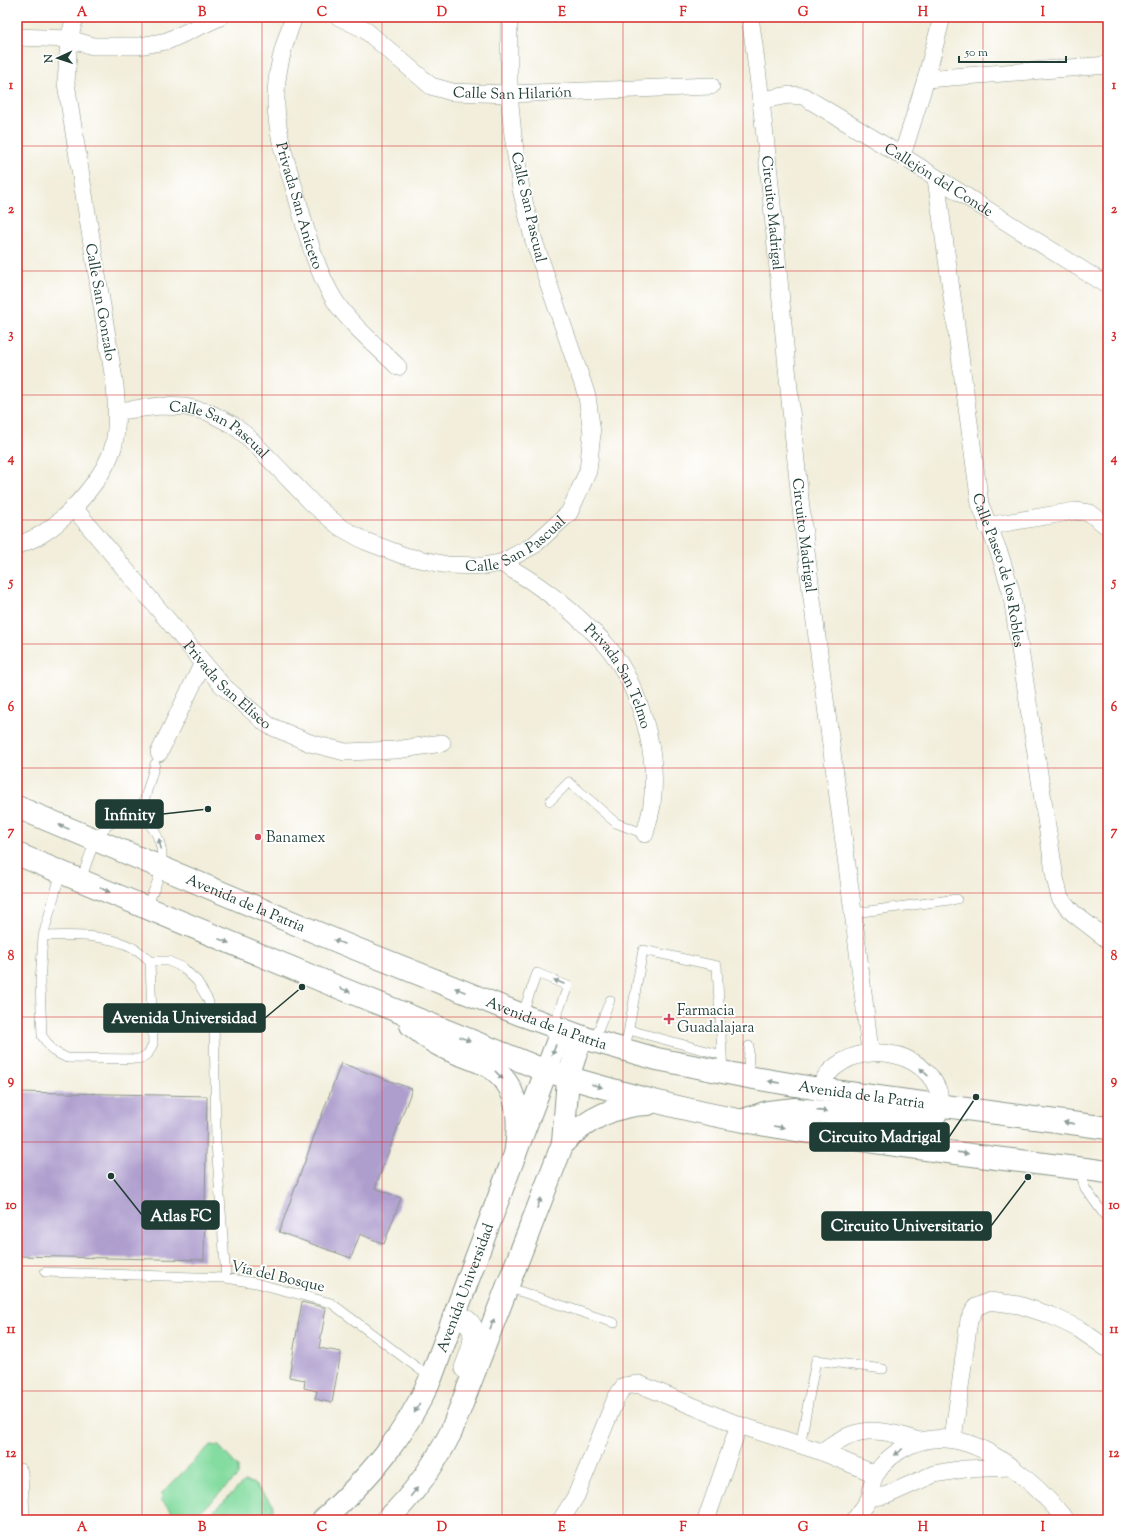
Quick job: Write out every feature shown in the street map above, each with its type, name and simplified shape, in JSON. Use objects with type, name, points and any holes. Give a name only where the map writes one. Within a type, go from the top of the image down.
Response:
[{"type":"main road","name":"Avenida de la Patria","points":[[17,807],[161,868],[522,1015],[573,1033],[627,1040],[722,1064],[748,1078],[940,1106],[1108,1128]]},
{"type":"main road","points":[[17,854],[396,1011],[546,1071],[568,1078],[640,1098],[743,1121],[862,1140],[1108,1172]]},
{"type":"main road","points":[[396,1011],[419,1032],[439,1045],[490,1067],[503,1079],[513,1094],[519,1112],[515,1155]]},
{"type":"main road","points":[[393,1516],[424,1480],[439,1456],[451,1432],[563,1143],[573,1033]]},
{"type":"main road","name":"Avenida Universidad","points":[[323,1520],[378,1466],[400,1437],[418,1407],[455,1316],[546,1071],[573,1033]]},
{"type":"main road","points":[[563,1143],[583,1125],[595,1117],[620,1108],[646,1104],[685,1108]]},
{"type":"main road","points":[[743,1121],[768,1112],[795,1109],[922,1122],[935,1115],[940,1106]]},
{"type":"street","name":"Calle San Gonzalo","points":[[17,546],[42,534],[73,507],[106,462],[113,446],[118,411],[111,358],[70,118],[66,83],[69,39],[76,17]]},
{"type":"street","points":[[17,37],[69,39],[93,46],[139,46],[167,41],[220,17]]},
{"type":"street","name":"Privada San Aniceto","points":[[294,17],[286,38],[278,69],[276,106],[283,150],[301,213],[319,271],[336,302],[363,333],[398,367]]},
{"type":"street","name":"Calle San Hilarión","points":[[339,17],[364,29],[431,86],[452,92],[509,94],[712,86]]},
{"type":"street","name":"Calle San Pascual","points":[[118,411],[160,406],[185,407],[208,412],[233,425],[248,437],[340,527],[365,541],[405,556],[447,565],[483,566],[502,563],[534,545],[569,512],[588,471],[592,433],[587,396],[531,231],[521,189],[513,136],[509,94],[509,17]]},
{"type":"street","name":"Circuito Madrigal","points":[[750,17],[762,100],[802,516],[854,913],[870,1052]]},
{"type":"street","points":[[902,156],[926,79],[942,17]]},
{"type":"street","points":[[926,79],[1108,64]]},
{"type":"street","name":"Callejón del Conde","points":[[762,100],[789,95],[803,96],[902,156],[1108,286]]},
{"type":"street","name":"Calle Paseo de los Robles","points":[[936,178],[980,504],[987,526],[1000,555],[1011,591],[1055,878],[1060,898],[1073,913],[1108,940]]},
{"type":"street","name":"Privada San Elíseo","points":[[73,507],[222,685],[268,724],[310,743],[346,752],[396,750],[442,743]]},
{"type":"street","points":[[987,526],[1075,511],[1090,513],[1108,527]]},
{"type":"street","name":"Privada San Telmo","points":[[502,563],[529,578],[574,614],[608,647],[634,688],[647,729],[652,772],[652,804],[645,834]]},
{"type":"street","points":[[157,759],[203,663]]},
{"type":"street","points":[[818,1089],[827,1075],[836,1067],[851,1058],[870,1052],[892,1053],[913,1062],[928,1074],[938,1091],[940,1106]]},
{"type":"street","points":[[964,1469],[960,1442],[970,1320],[976,1307],[990,1301],[1019,1305],[1050,1315],[1079,1329],[1108,1349]]},
{"type":"street","points":[[451,1432],[454,1400],[474,1341],[470,1325],[466,1320],[455,1316]]},
{"type":"street","points":[[561,1520],[576,1496],[616,1398],[624,1386],[639,1384],[739,1425],[822,1452],[875,1474]]},
{"type":"street","points":[[706,1520],[739,1425]]},
{"type":"street","points":[[822,1452],[835,1442],[850,1435],[870,1431],[891,1432],[919,1441],[960,1442],[990,1454],[1022,1474],[1048,1499],[1066,1520]]},
{"type":"street","points":[[855,1520],[870,1498],[875,1474],[897,1451],[919,1441]]},
{"type":"street","points":[[870,1498],[887,1495],[934,1474],[964,1469],[1011,1467]]},
{"type":"street","points":[[19,1472],[21,1520]]},
{"type":"lane","points":[[139,818],[157,759]]},
{"type":"lane","points":[[550,801],[569,782],[616,823],[645,834]]},
{"type":"lane","points":[[81,880],[96,840],[102,830],[122,817],[139,818],[155,829],[161,845],[161,868],[146,908]]},
{"type":"lane","points":[[61,872],[43,936],[40,983],[42,1036],[53,1051],[67,1058],[139,1059],[148,1054],[153,1044],[150,961]]},
{"type":"lane","points":[[854,913],[957,899]]},
{"type":"lane","points":[[43,936],[80,935],[108,940],[135,948],[150,961],[168,961],[182,967],[198,981],[208,1000],[214,1020],[216,1142],[226,1278]]},
{"type":"lane","points":[[627,1040],[643,950],[717,966],[722,1064]]},
{"type":"lane","points":[[522,1015],[537,973],[568,986],[573,1033]]},
{"type":"lane","points":[[573,1033],[610,1000]]},
{"type":"lane","points":[[748,1078],[749,1046]]},
{"type":"lane","points":[[1079,1169],[1085,1188],[1105,1216],[1108,1216]]},
{"type":"lane","name":"Vía del Bosque","points":[[45,1272],[226,1278],[256,1283],[331,1303],[431,1378]]},
{"type":"lane","points":[[507,1287],[614,1323]]},
{"type":"lane","points":[[800,1446],[816,1360],[883,1369]]},
{"type":"green space","points":[[210,1445],[219,1446],[238,1467],[238,1476],[191,1520],[180,1520],[161,1500],[162,1493]]},
{"type":"green space","points":[[244,1482],[253,1483],[273,1504],[273,1512],[264,1520],[204,1520]]},
{"type":"building","points":[[341,1063],[412,1089],[375,1188],[401,1198],[384,1244],[360,1234],[351,1258],[279,1232]]},
{"type":"building","points":[[17,1092],[207,1096],[204,1260],[17,1256]]},
{"type":"building","points":[[302,1302],[326,1308],[319,1348],[341,1352],[332,1403],[315,1399],[317,1391],[304,1388],[305,1380],[289,1377]]},
{"type":"place","name":"Infinity","points":[[208,809]]},
{"type":"place","name":"Banamex","points":[[258,837]]},
{"type":"place","name":"Avenida Universidad","points":[[302,987]]},
{"type":"place","name":"Farmacia Guadalajara","points":[[669,1019]]},
{"type":"place","name":"Circuito Madrigal","points":[[976,1097]]},
{"type":"place","name":"Atlas FC","points":[[111,1176]]},
{"type":"place","name":"Circuito Universitario","points":[[1028,1177]]}]
